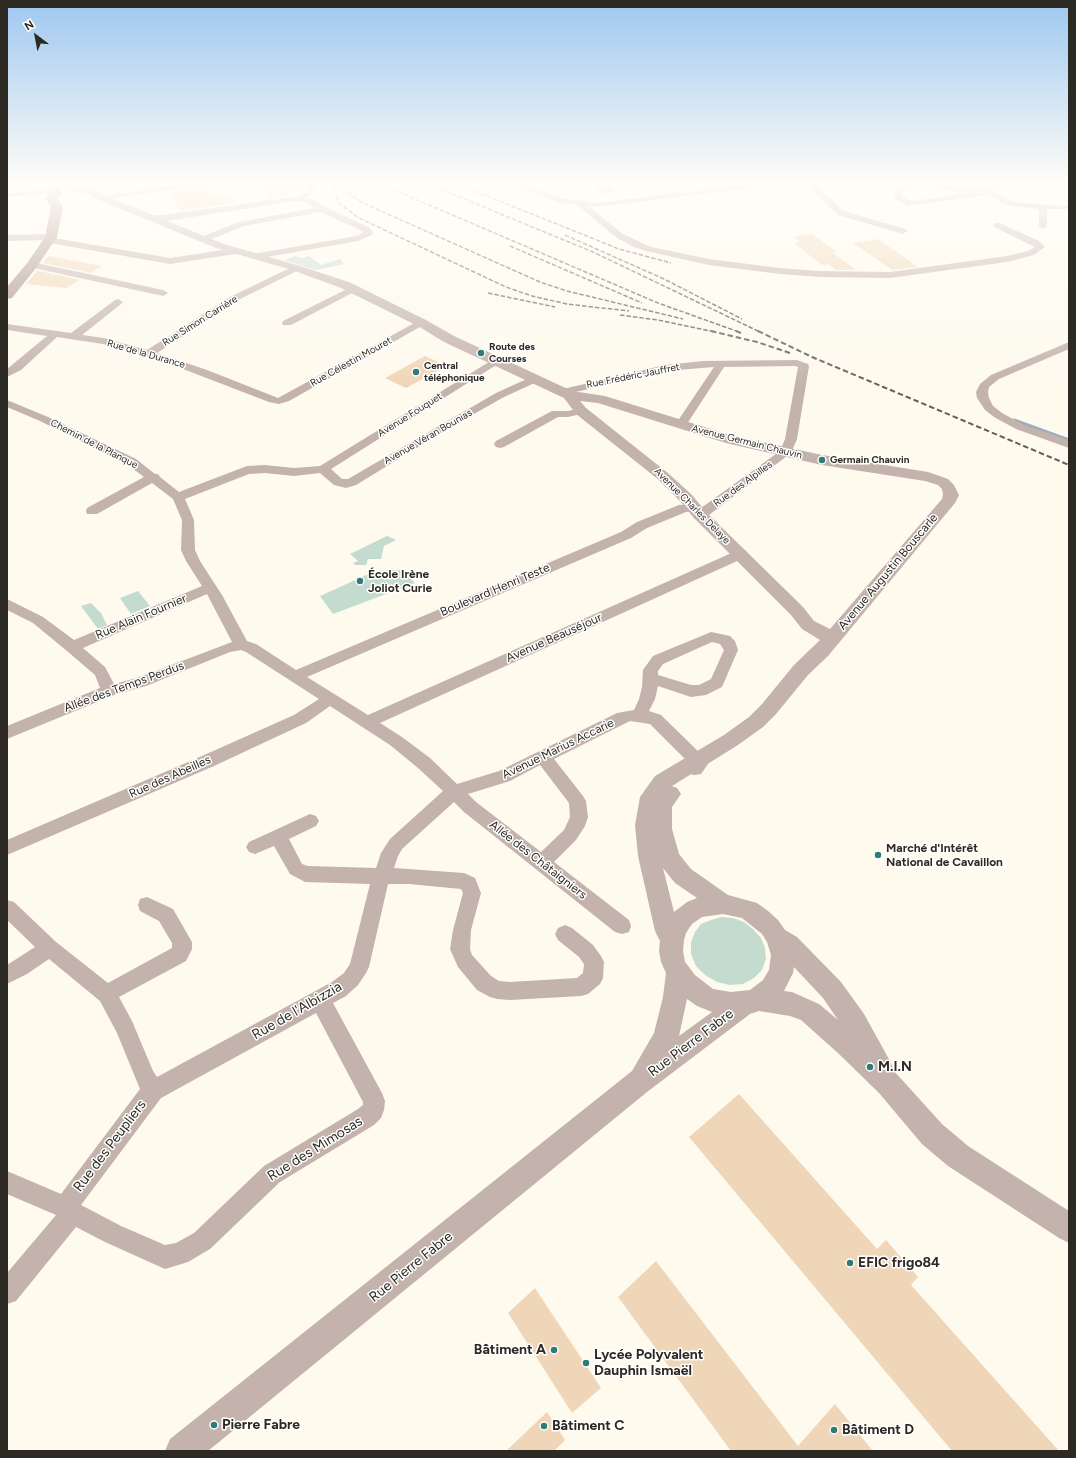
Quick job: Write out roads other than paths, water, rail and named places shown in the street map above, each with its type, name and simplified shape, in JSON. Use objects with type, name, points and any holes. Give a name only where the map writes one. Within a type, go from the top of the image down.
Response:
[{"type":"main road","points":[[7,295],[12,285],[32,265],[41,252]]},
{"type":"street","points":[[127,252],[170,260],[228,252]]},
{"type":"street","points":[[240,252],[296,268],[353,289],[422,323],[449,339],[535,378],[576,400]]},
{"type":"street","points":[[256,256],[278,252]]},
{"type":"street","points":[[667,252],[708,262],[780,271],[890,275],[971,265],[1007,259],[1033,252]]},
{"type":"street","points":[[32,265],[163,293]]},
{"type":"street","name":"Rue Simon Carrière","points":[[149,353],[235,298],[296,268]]},
{"type":"street","points":[[287,323],[353,289]]},
{"type":"street","points":[[73,337],[118,302]]},
{"type":"street","name":"Rue Célestin Mouret","points":[[279,401],[422,323]]},
{"type":"street","name":"Rue de la Durance","points":[[7,327],[104,341],[149,353],[279,401]]},
{"type":"street","points":[[7,374],[17,368],[55,334]]},
{"type":"street","points":[[1069,345],[995,377],[984,386],[982,392],[983,398],[989,408],[1004,419],[1069,444]]},
{"type":"street","name":"Avenue Fouquet","points":[[323,469],[497,360]]},
{"type":"street","name":"Rue Frédéric Jauffret","points":[[500,444],[556,413],[568,414],[576,400],[665,368],[758,362],[800,363],[804,368],[791,438],[785,453]]},
{"type":"street","points":[[681,425],[721,364]]},
{"type":"street","name":"Avenue Véran Bounias","points":[[323,469],[338,482],[346,484],[352,482],[460,418],[535,378]]},
{"type":"street","name":"Avenue Germain Chauvin","points":[[576,400],[600,399],[726,439],[785,453],[928,477],[943,482],[950,491]]},
{"type":"street","name":"Avenue Charles Delaye","points":[[576,400],[660,473],[797,611],[808,625],[821,650]]},
{"type":"street","name":"Chemin de la Planque","points":[[7,403],[44,419],[125,459],[154,478],[178,497],[188,520],[188,550],[198,571],[215,595],[241,645]]},
{"type":"street","name":"Rue des Alpilles","points":[[698,512],[785,453]]},
{"type":"street","points":[[178,497],[247,470],[265,468],[294,472],[323,469]]},
{"type":"street","points":[[92,511],[154,478]]},
{"type":"street","name":"Avenue Augustin Bouscarle","points":[[672,940],[667,931],[649,856],[646,825],[651,797],[662,782],[732,740],[756,722],[821,650],[949,500],[950,491]]},
{"type":"street","name":"Boulevard Henri Teste","points":[[297,678],[310,668],[626,535],[667,515],[684,508],[698,512]]},
{"type":"street","name":"Avenue Beauséjour","points":[[367,722],[741,554]]},
{"type":"street","name":"Rue Alain Fournier","points":[[72,647],[209,588]]},
{"type":"street","points":[[7,604],[38,620],[72,647],[100,672],[110,691]]},
{"type":"street","points":[[661,805],[674,788],[751,744],[772,724],[809,680],[814,671],[821,650],[808,625]]},
{"type":"street","points":[[650,678],[691,691],[701,692],[717,683],[731,650],[730,645],[719,637],[704,639],[658,660],[652,670],[650,678],[650,687],[647,699],[640,715],[655,719],[700,764],[668,788],[662,797],[661,828],[665,848],[670,860],[683,876],[723,904]]},
{"type":"street","points":[[241,645],[251,648],[367,722],[424,763],[455,792]]},
{"type":"street","name":"Allée des Temps Perdus","points":[[7,733],[110,691],[141,682],[227,648],[241,645]]},
{"type":"street","name":"Rue des Abeilles","points":[[7,848],[208,761],[293,722],[330,699]]},
{"type":"street","name":"Avenue Marius Accarie","points":[[455,792],[504,776],[623,717],[640,715]]},
{"type":"street","points":[[541,863],[570,834],[576,826],[579,817],[577,801],[544,757]]},
{"type":"street","name":"Allée des Châtaigniers","points":[[455,792],[470,807],[622,926]]},
{"type":"street","name":"Rue de l'Albizzia","points":[[153,1090],[320,1000],[339,989],[351,979],[359,967],[381,876],[390,853],[396,844],[455,792]]},
{"type":"street","points":[[255,847],[310,821]]},
{"type":"street","points":[[278,836],[296,869],[305,874],[417,876],[464,881],[469,884],[472,893],[462,930],[460,949],[465,961],[484,983],[497,990],[510,991],[581,987],[593,978],[594,962],[586,951],[565,934]]},
{"type":"street","points":[[750,1001],[772,988],[781,973],[783,955],[777,938],[770,927],[756,915],[736,906],[723,904],[708,905],[695,909],[684,917],[676,928],[672,940],[671,951],[674,962],[678,973],[686,983],[706,998],[718,1002],[750,1001],[792,1004],[810,1012],[830,1028],[888,1084],[932,1134],[958,1156],[1069,1228]]},
{"type":"street","points":[[107,994],[179,955],[182,949],[182,942],[166,915],[147,905]]},
{"type":"street","name":"Rue des Peupliers","points":[[7,908],[49,948],[107,994],[125,1028],[145,1078],[153,1090],[69,1210],[7,1292]]},
{"type":"street","points":[[777,938],[789,945],[832,990],[863,1035],[888,1084]]},
{"type":"street","points":[[7,975],[49,948]]},
{"type":"street","name":"Rue Pierre Fabre","points":[[638,1083],[666,1037],[675,998],[678,973]]},
{"type":"street","name":"Rue des Mimosas","points":[[7,1182],[69,1210],[113,1234],[165,1257],[180,1254],[202,1241],[272,1174],[366,1117],[373,1110],[374,1101],[320,1000]]},
{"type":"street","name":"Rue Pierre Fabre","points":[[182,1451],[638,1083],[750,1001]]},
{"type":"waterway","points":[[1014,420],[1069,440]]},
{"type":"railway","points":[[432,252],[506,287],[532,296],[567,304],[629,311]]},
{"type":"railway","points":[[473,252],[540,282],[567,291],[683,319]]},
{"type":"railway","points":[[524,252],[642,303]]},
{"type":"railway","points":[[539,252],[658,303],[739,332]]},
{"type":"railway","points":[[593,252],[760,332]]},
{"type":"railway","points":[[603,252],[664,279],[742,319]]},
{"type":"railway","points":[[630,252],[671,263]]},
{"type":"railway","points":[[488,293],[555,307]]},
{"type":"railway","points":[[620,315],[658,320],[715,332]]},
{"type":"railway","points":[[711,331],[757,342],[790,353]]},
{"type":"railway","points":[[736,331],[741,333]]},
{"type":"railway","points":[[758,331],[812,357],[1069,465]]},
{"type":"place","name":"Route des Courses","points":[[481,353]]},
{"type":"place","name":"Central téléphonique","points":[[416,372]]},
{"type":"place","name":"Germain Chauvin","points":[[822,460]]},
{"type":"place","name":"École Irène Joliot Curie","points":[[360,581]]},
{"type":"place","name":"Marché d'Intérêt National de Cavaillon","points":[[878,855]]},
{"type":"place","name":"M.I.N","points":[[870,1067]]},
{"type":"place","name":"EFIC frigo84","points":[[850,1263]]},
{"type":"place","name":"Bâtiment A","points":[[554,1350]]},
{"type":"place","name":"Lycée Polyvalent Dauphin Ismaël","points":[[586,1363]]},
{"type":"place","name":"Pierre Fabre","points":[[214,1425]]},
{"type":"place","name":"Bâtiment C","points":[[544,1426]]},
{"type":"place","name":"Bâtiment D","points":[[834,1430]]}]
